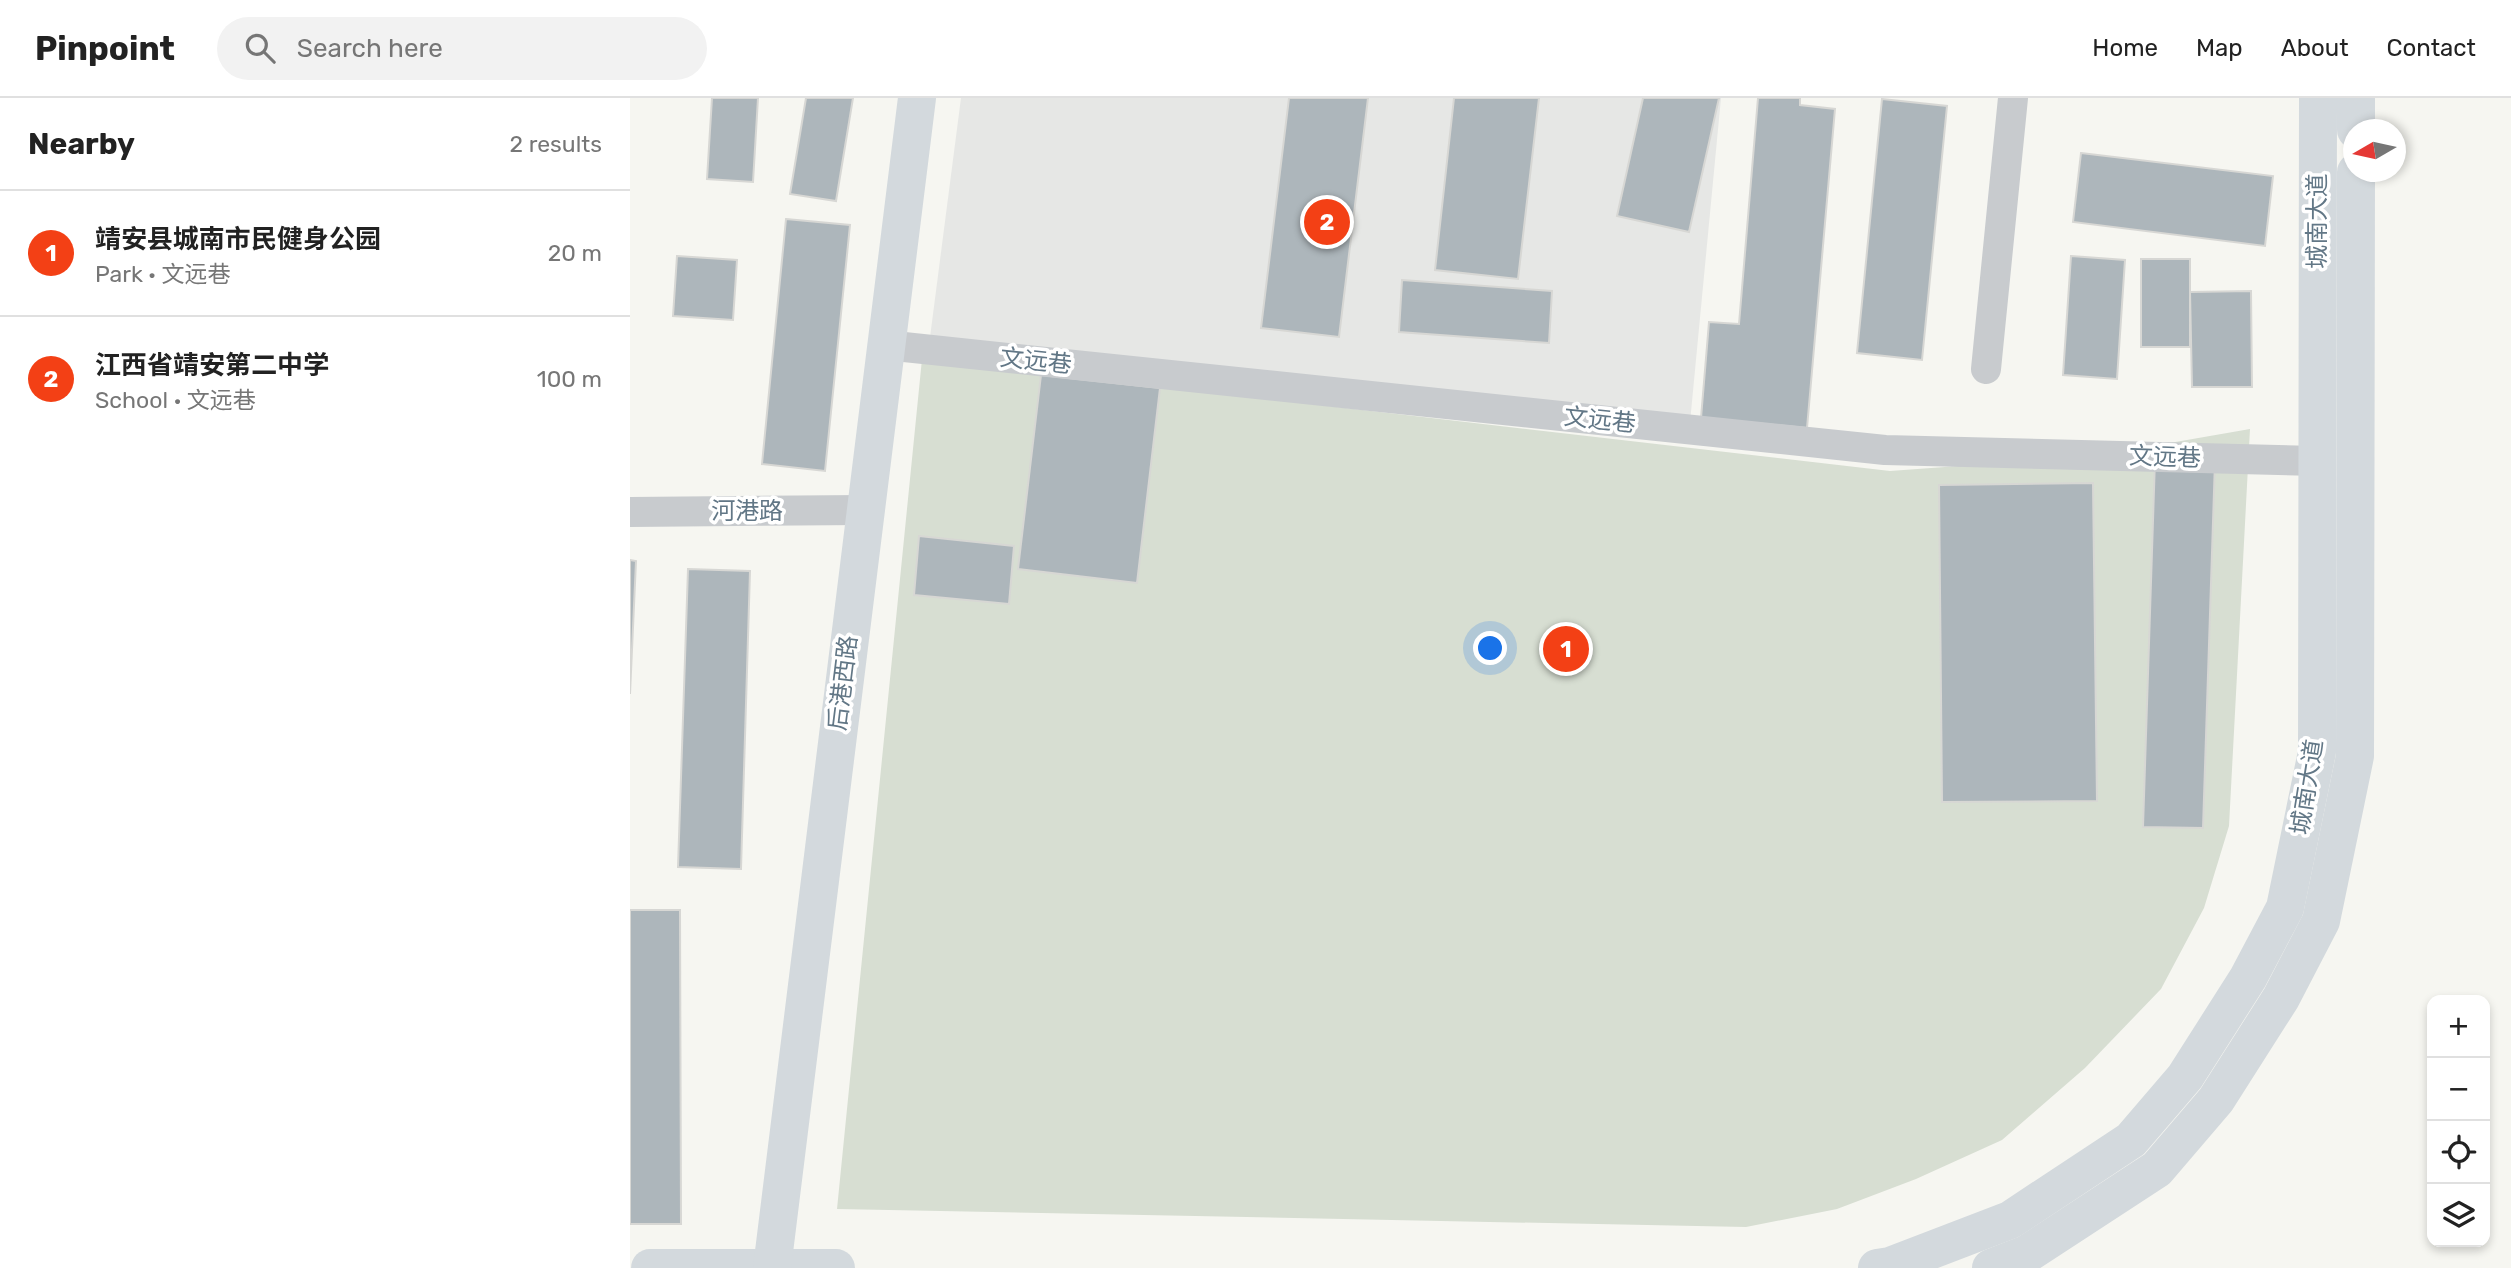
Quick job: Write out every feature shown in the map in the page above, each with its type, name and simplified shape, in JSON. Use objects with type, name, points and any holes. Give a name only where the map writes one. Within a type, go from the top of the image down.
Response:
[{"type":"main road","name":"后港西路","points":[[772,1267],[917,98]]},
{"type":"main road","name":"城南大道","points":[[1877,1268],[1890,1266],[2010,1220],[2131,1140],[2185,1077],[2248,978],[2284,908],[2317,752],[2318,98]]},
{"type":"main road","points":[[2356,98],[2356,119]]},
{"type":"main road","name":"城南大道","points":[[1991,1268],[2027,1254],[2157,1169],[2216,1100],[2281,998],[2321,921],[2355,757],[2356,182]]},
{"type":"main road","points":[[650,1268],[836,1268]]},
{"type":"street","points":[[1986,369],[2013,98]]},
{"type":"street","name":"文远巷","points":[[885,345],[1885,450],[2317,461]]},
{"type":"street","name":"河港路","points":[[630,512],[864,510]]},
{"type":"shaded area","points":[[961,98],[1721,98],[1689,433],[929,345]]},
{"type":"shaded area","points":[[922,359],[1890,471],[2095,456],[2250,429],[2229,826],[2204,908],[2161,989],[2085,1068],[2002,1140],[1916,1179],[1837,1209],[1746,1227],[837,1209]]},
{"type":"building","points":[[712,98],[758,98],[753,182],[707,179]]},
{"type":"building","points":[[806,98],[853,98],[836,201],[790,194]]},
{"type":"building","points":[[1289,98],[1368,98],[1339,337],[1261,328]]},
{"type":"building","points":[[1454,98],[1539,98],[1518,279],[1435,270]]},
{"type":"building","points":[[1643,98],[1719,98],[1689,232],[1617,216]]},
{"type":"building","points":[[1758,98],[1800,98],[1800,105],[1835,109],[1807,428],[1701,418],[1709,322],[1739,324]]},
{"type":"building","points":[[1882,99],[1947,106],[1922,360],[1857,353]]},
{"type":"building","points":[[2081,153],[2273,176],[2265,246],[2073,222]]},
{"type":"building","points":[[786,219],[850,225],[825,471],[762,464]]},
{"type":"building","points":[[677,256],[737,260],[733,320],[673,316]]},
{"type":"building","points":[[2071,256],[2125,260],[2117,379],[2063,375]]},
{"type":"building","points":[[2141,259],[2190,259],[2190,347],[2141,347]]},
{"type":"building","points":[[1402,280],[1552,291],[1549,343],[1399,332]]},
{"type":"building","points":[[2251,291],[2252,387],[2192,387],[2190,292]]},
{"type":"building","points":[[1041,375],[1160,388],[1137,583],[1018,569]]},
{"type":"building","points":[[2155,459],[2215,461],[2203,828],[2143,827]]},
{"type":"building","points":[[2093,483],[2097,801],[1942,802],[1939,485]]},
{"type":"building","points":[[919,536],[1014,546],[1009,604],[914,595]]},
{"type":"building","points":[[630,560],[636,561],[630,694]]},
{"type":"building","points":[[688,569],[750,571],[741,869],[678,867]]},
{"type":"building","points":[[630,910],[680,910],[681,1224],[630,1224]]},
{"type":"place","name":"江西省靖安第二中学","points":[[1327,222]]},
{"type":"place","name":"靖安县城南市民健身公园","points":[[1566,649]]}]
